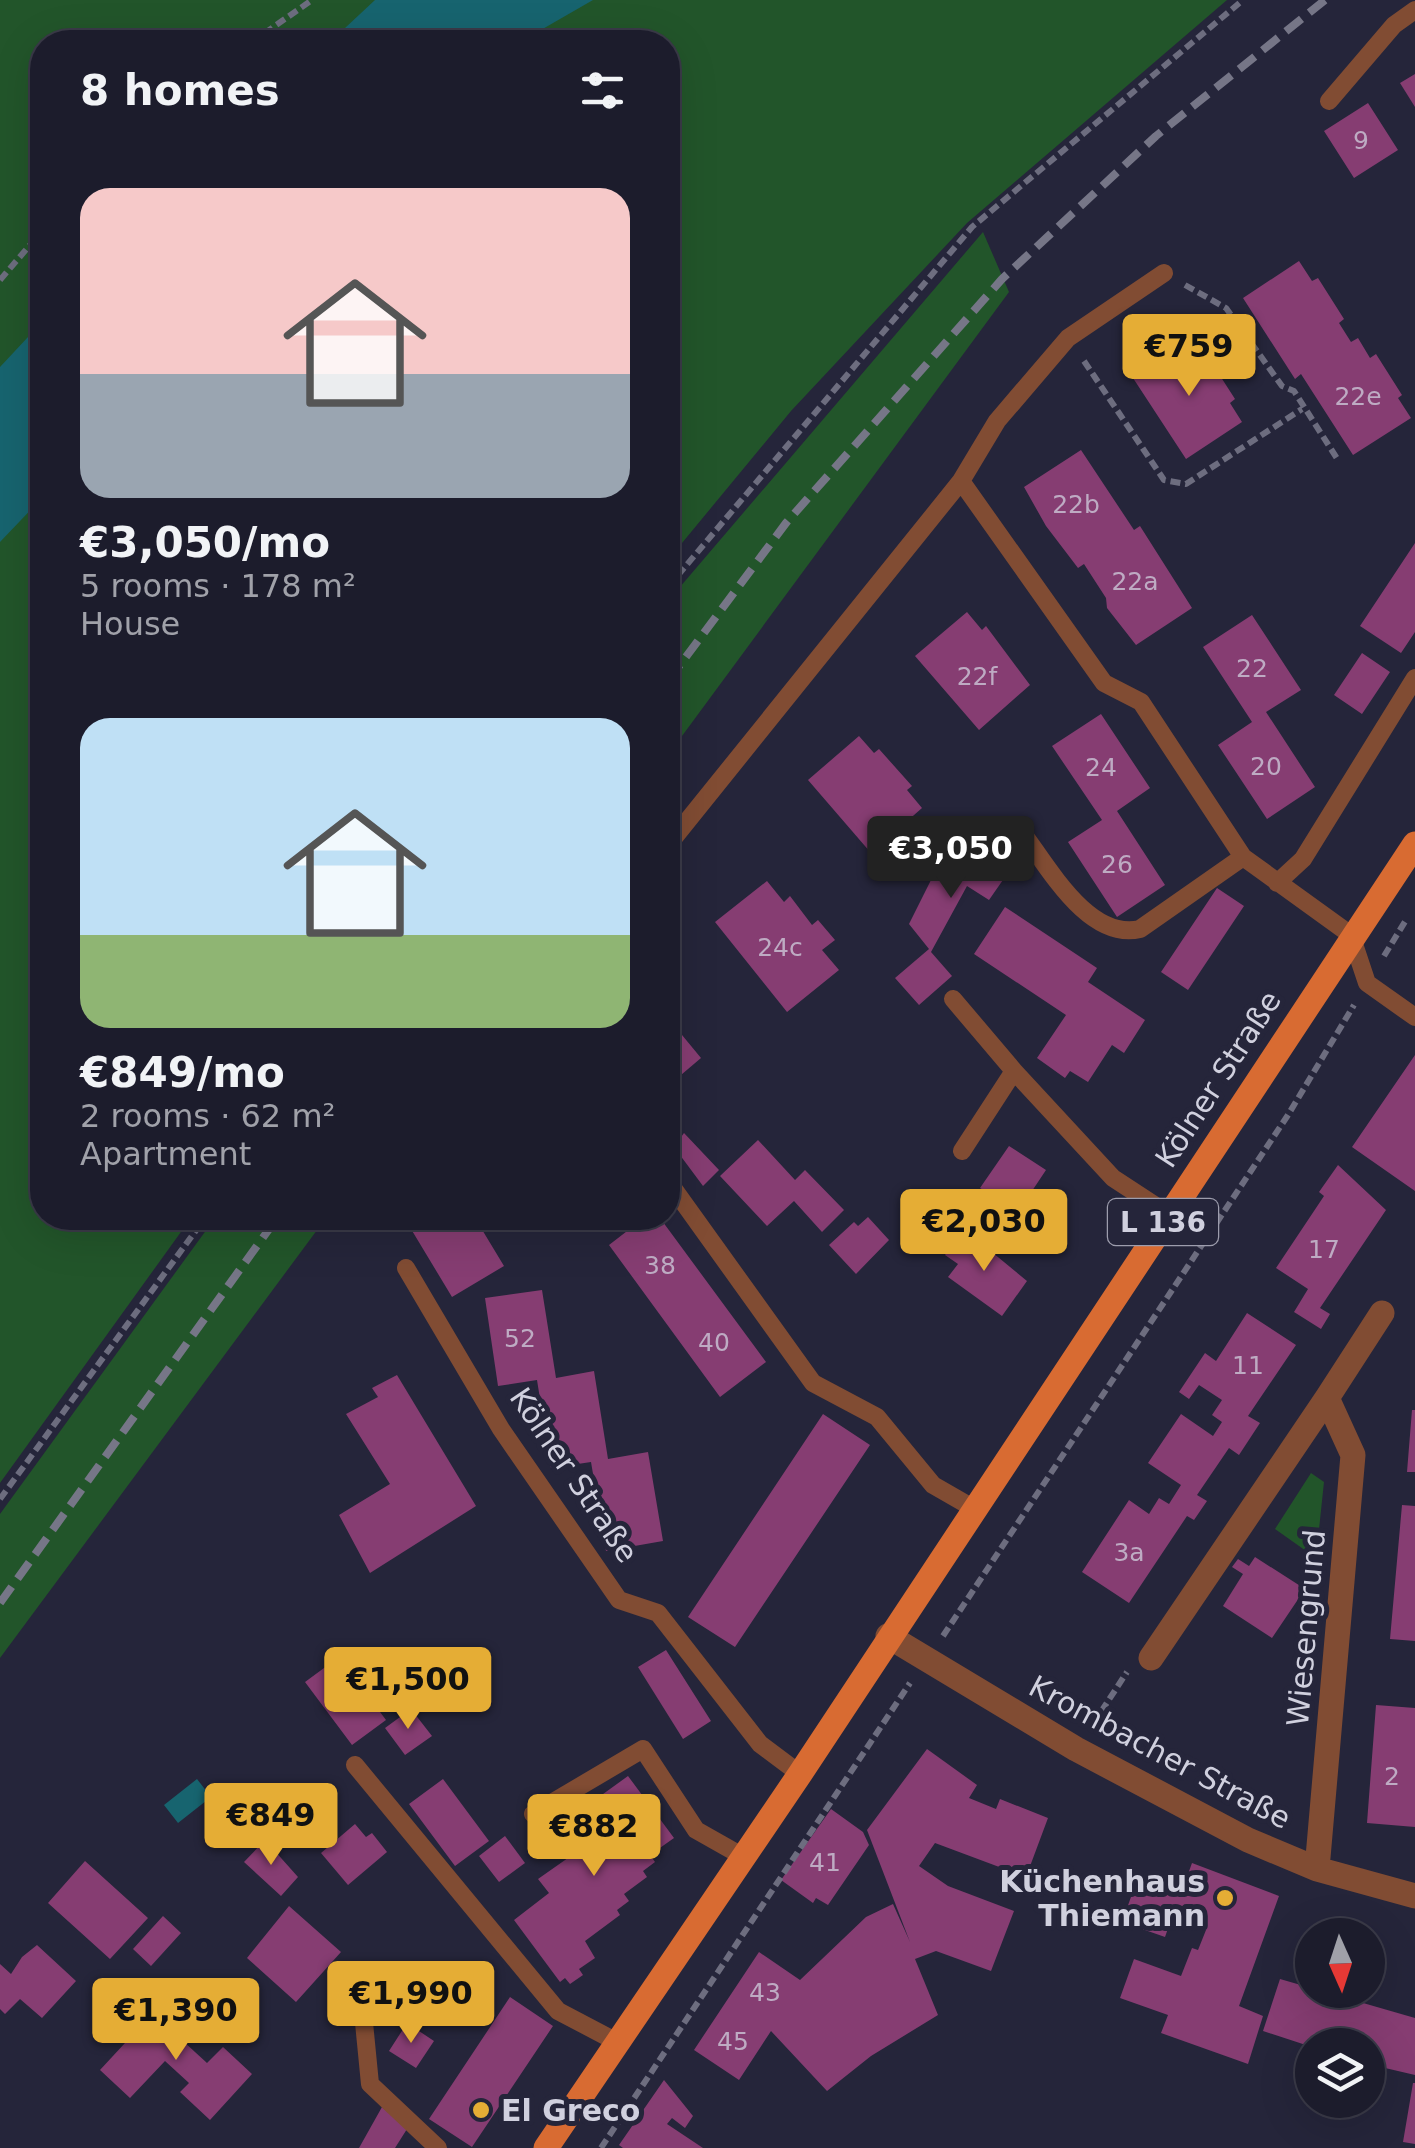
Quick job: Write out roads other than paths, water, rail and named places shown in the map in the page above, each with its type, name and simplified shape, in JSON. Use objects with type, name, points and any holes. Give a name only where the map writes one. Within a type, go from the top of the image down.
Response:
[{"type":"main road","name":"Kölner Straße","points":[[546,2148],[800,1774],[1351,935],[1415,844]]},
{"type":"street","points":[[1151,1658],[1382,1314]]},
{"type":"street","name":"Wiesengrund","points":[[1317,1869],[1353,1456],[1326,1398]]},
{"type":"street","name":"Krombacher Straße","points":[[888,1636],[1076,1749],[1248,1840],[1317,1869],[1415,1896]]},
{"type":"lane","points":[[1330,101],[1394,25],[1415,10]]},
{"type":"lane","points":[[680,831],[961,481],[998,421],[1068,338],[1164,274]]},
{"type":"lane","points":[[961,481],[1104,683],[1141,702],[1243,856],[1351,935],[1367,982],[1415,1017]]},
{"type":"lane","points":[[1277,883],[1303,859],[1415,678]]},
{"type":"lane","points":[[1020,831],[1082,908],[1112,930],[1126,932],[1140,929],[1243,856]]},
{"type":"lane","points":[[953,1000],[1114,1178],[1168,1214]]},
{"type":"lane","points":[[962,1151],[1014,1071]]},
{"type":"lane","points":[[680,1198],[813,1383],[877,1417],[932,1486],[973,1508]]},
{"type":"lane","name":"Kölner Straße","points":[[406,1268],[501,1429],[620,1600],[658,1612],[760,1744],[800,1774]]},
{"type":"lane","points":[[533,1814],[643,1749],[696,1830],[742,1856]]},
{"type":"lane","points":[[355,1765],[558,2011],[617,2042]]},
{"type":"lane","points":[[361,1992],[370,2084],[438,2148]]},
{"type":"railway","points":[[680,665],[786,523],[1002,279],[1156,136],[1325,0]]},
{"type":"railway","points":[[0,1603],[268,1230]]},
{"type":"place","name":"Küchenhaus Thiemann","points":[[1225,1898]]},
{"type":"place","name":"El Greco","points":[[481,2110]]}]
